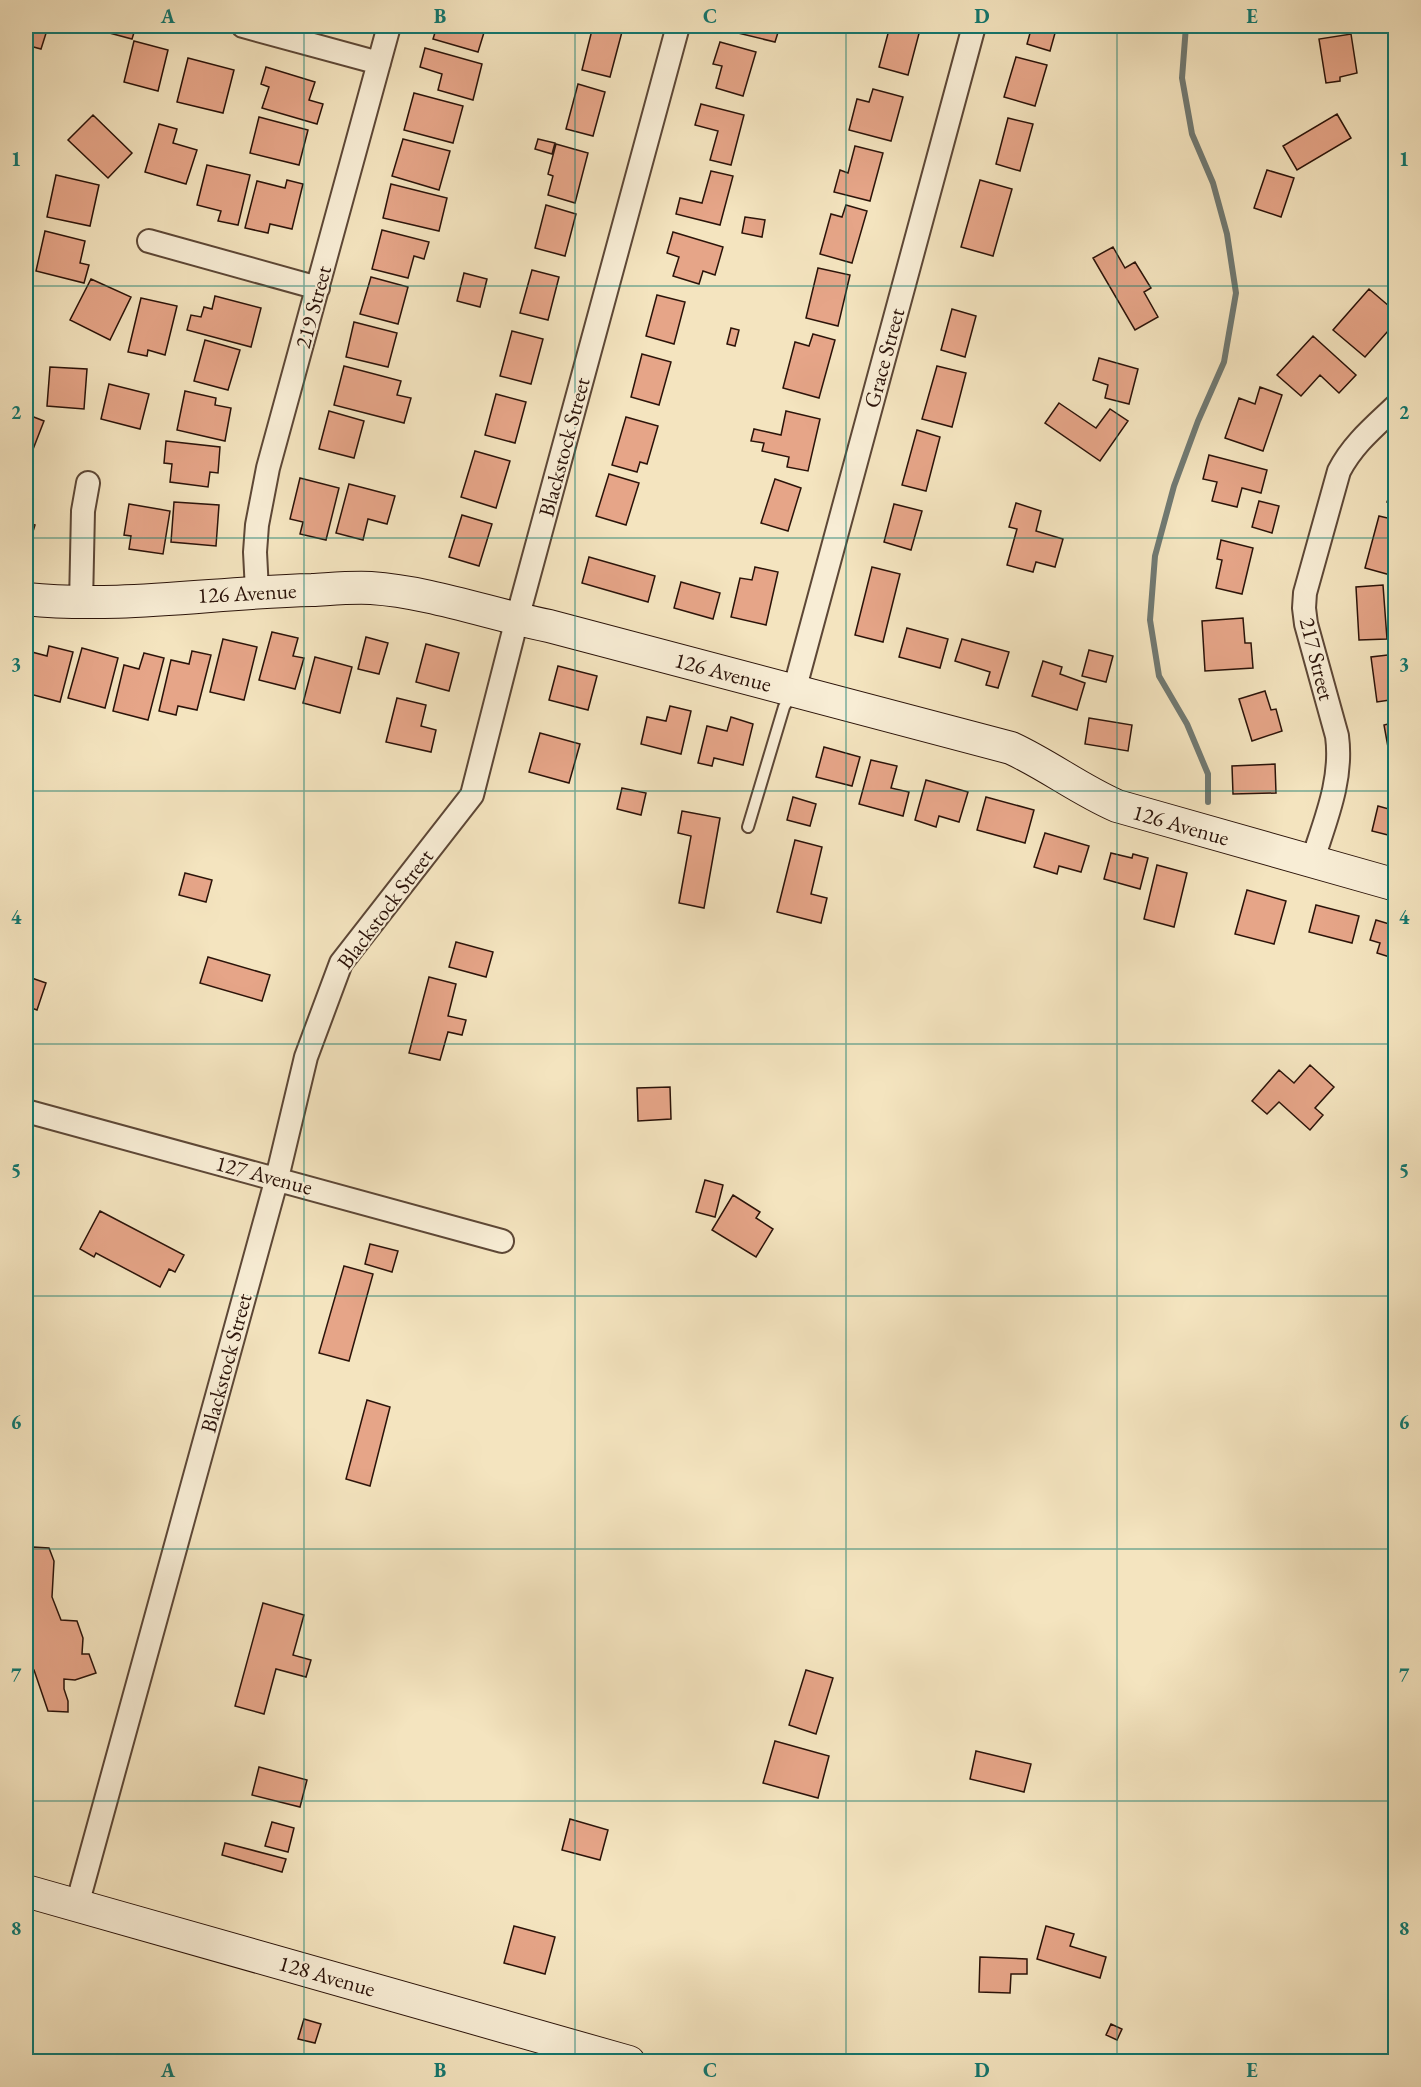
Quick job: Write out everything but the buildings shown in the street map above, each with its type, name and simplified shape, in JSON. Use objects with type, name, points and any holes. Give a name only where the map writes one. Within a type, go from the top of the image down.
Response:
[{"type":"street","points":[[243,26],[379,63]]},
{"type":"street","name":"219 Street","points":[[257,591],[255,552],[268,468],[389,26]]},
{"type":"street","name":"Blackstock Street","points":[[77,1905],[277,1178],[306,1057],[341,963],[472,795],[517,620],[678,26]]},
{"type":"street","name":"Grace Street","points":[[794,691],[974,26]]},
{"type":"street","points":[[149,241],[318,288]]},
{"type":"street","name":"217 Street","points":[[1312,862],[1337,782],[1340,754],[1306,624],[1305,593],[1339,471],[1357,442],[1395,406]]},
{"type":"street","points":[[81,603],[83,511],[88,483]]},
{"type":"street","name":"126 Avenue","points":[[26,599],[81,603],[257,591],[370,588],[425,596],[549,626],[1011,748],[1031,757],[1098,798],[1117,806],[1395,885]]},
{"type":"street","name":"127 Avenue","points":[[26,1111],[502,1241]]},
{"type":"street","name":"128 Avenue","points":[[26,1891],[629,2061]]},
{"type":"lane","points":[[748,826],[784,707],[794,691]]},
{"type":"waterway","points":[[1186,26],[1182,78],[1192,134],[1213,183],[1227,234],[1236,293],[1224,362],[1198,421],[1174,486],[1155,556],[1150,620],[1159,676],[1187,724],[1208,774],[1208,802]]}]
